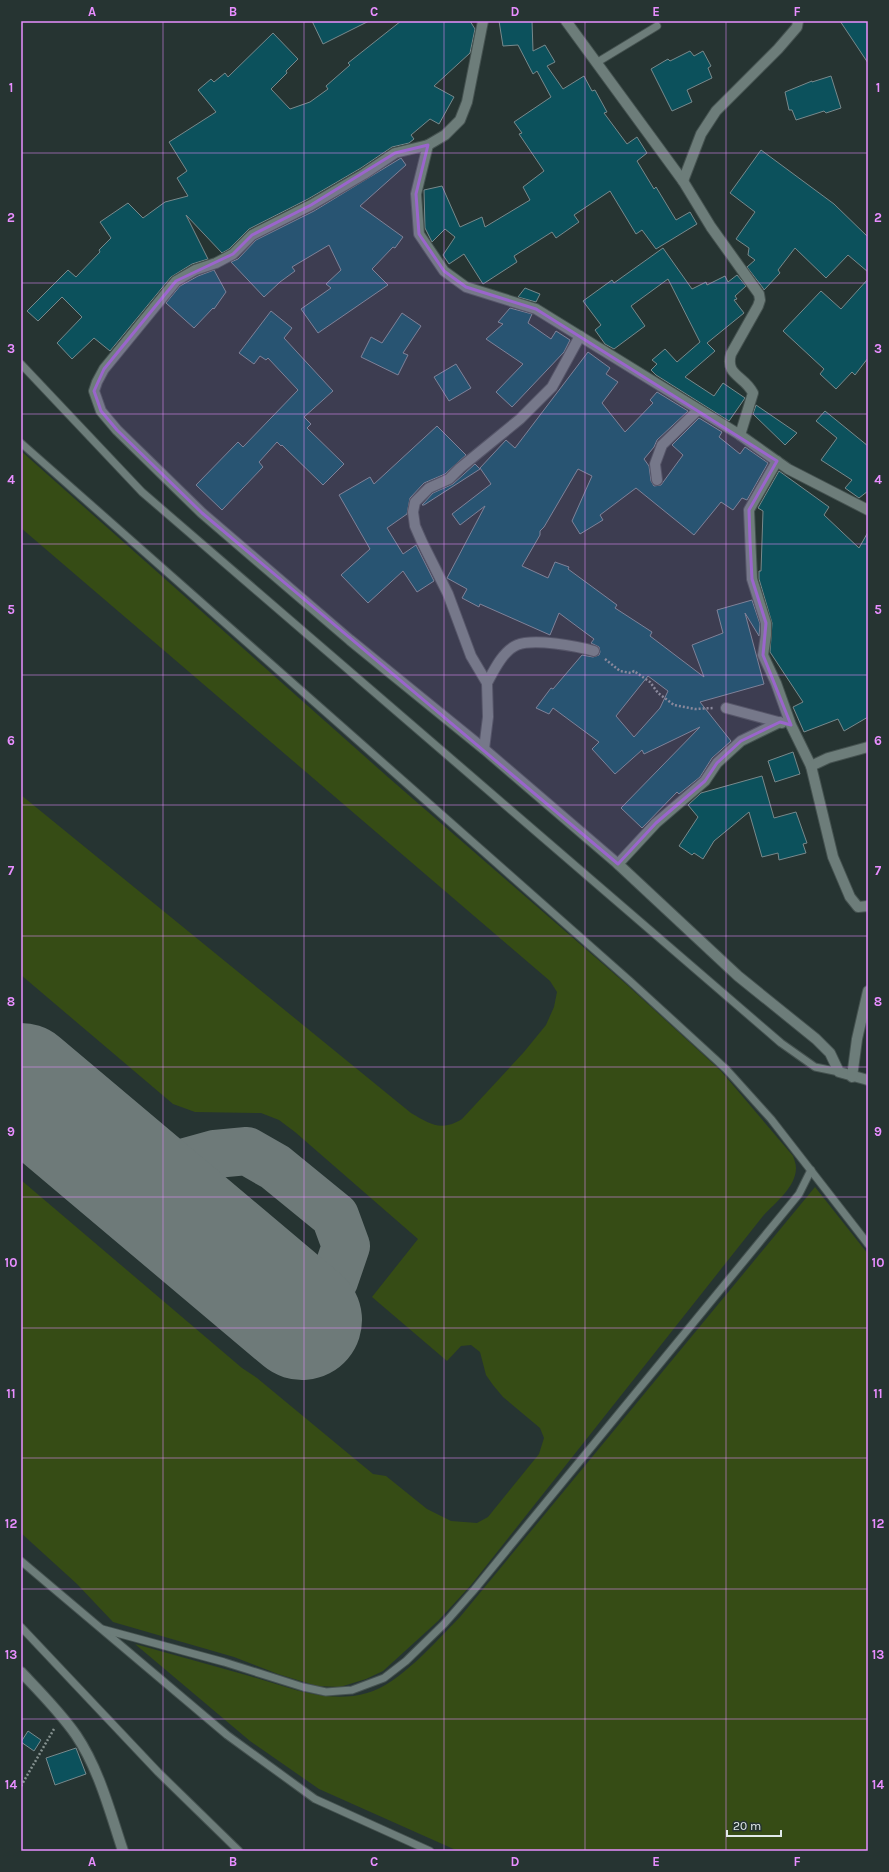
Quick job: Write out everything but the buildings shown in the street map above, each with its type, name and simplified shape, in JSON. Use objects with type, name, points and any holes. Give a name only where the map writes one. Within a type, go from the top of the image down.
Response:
[{"type":"street","points":[[483,21],[467,102],[460,120],[445,135],[428,144],[395,153],[364,174],[333,192],[252,235],[233,254],[216,263],[195,270],[176,281],[104,369],[94,391],[101,411],[117,430],[202,513],[350,640],[484,749],[618,864],[738,976],[816,1038],[830,1053],[839,1072],[852,1077],[868,1080]]},
{"type":"street","points":[[566,21],[596,64],[683,180],[711,227],[759,294],[760,300],[758,306],[731,354],[729,362],[731,370],[749,385],[753,393],[740,435]]},
{"type":"street","points":[[683,180],[698,140],[716,110],[778,49],[797,27],[798,21]]},
{"type":"street","points":[[428,144],[416,194],[419,234],[444,271],[466,287],[536,309],[740,435],[777,461],[868,510]]},
{"type":"street","points":[[487,683],[471,656],[448,594],[422,542],[413,512],[415,502],[429,488],[449,479],[460,468],[520,419],[552,387],[580,336]]},
{"type":"street","points":[[657,480],[655,464],[662,445],[698,410]]},
{"type":"street","points":[[777,461],[749,510],[752,579],[766,623],[766,635],[762,651],[791,725],[811,766],[833,857],[850,897],[858,907],[868,906]]},
{"type":"street","points":[[484,749],[488,717],[487,683],[497,662],[517,645],[538,642],[594,651]]},
{"type":"street","points":[[726,708],[791,725]]},
{"type":"street","points":[[618,864],[656,823],[705,781],[717,763],[741,741],[780,722]]},
{"type":"street","points":[[811,766],[828,758],[868,747]]},
{"type":"street","points":[[852,1077],[857,1039],[868,991]]},
{"type":"street","points":[[21,1672],[62,1716],[76,1736],[94,1767],[123,1851]]},
{"type":"lane","points":[[596,64],[657,26]]},
{"type":"lane","points":[[21,364],[142,492],[280,612],[781,1043],[815,1067],[839,1072]]},
{"type":"lane","points":[[21,442],[630,981],[726,1069],[771,1119],[868,1244]]},
{"type":"lane","points":[[102,1629],[326,1692],[352,1690],[384,1678],[406,1661],[444,1624],[474,1590],[799,1194],[811,1170]]},
{"type":"lane","points":[[21,1561],[227,1735],[315,1799],[430,1851]]},
{"type":"lane","points":[[21,1627],[158,1772],[240,1851]]},
{"type":"path","points":[[594,651],[620,671],[631,673],[634,670],[650,682],[658,693],[674,705],[695,710],[726,708]]},
{"type":"path","points":[[21,1786],[62,1716]]},
{"type":"highlighted area","points":[[428,145],[416,194],[419,234],[444,271],[466,287],[536,309],[777,461],[749,510],[752,579],[766,623],[763,655],[791,725],[780,722],[741,741],[717,763],[705,781],[656,823],[618,864],[202,513],[117,430],[101,411],[94,391],[104,369],[176,281],[233,254],[252,235],[311,205],[395,153]]},
{"type":"green space","points":[[21,451],[389,778],[626,984],[721,1071],[793,1156],[795,1163],[795,1175],[789,1188],[763,1216],[471,1585],[438,1621],[383,1671],[366,1679],[340,1687],[317,1686],[278,1674],[234,1657],[113,1622],[77,1584],[21,1533],[21,1180],[242,1368],[257,1378],[373,1474],[386,1476],[427,1509],[451,1521],[477,1523],[488,1517],[539,1454],[544,1438],[540,1428],[503,1397],[493,1385],[486,1375],[480,1352],[471,1345],[461,1346],[447,1361],[372,1297],[418,1239],[295,1132],[279,1120],[261,1113],[195,1112],[173,1104],[21,975],[21,795],[411,1113],[430,1123],[442,1126],[455,1123],[462,1119],[524,1052],[546,1025],[554,1007],[557,992],[550,981],[21,528]]},
{"type":"green space","points":[[815,1187],[868,1254],[868,1851],[458,1851],[319,1789],[250,1741],[135,1644],[306,1693],[337,1697],[352,1696],[367,1693],[392,1681],[417,1661],[460,1617]]},
{"type":"taxiway","points":[[132,1177],[215,1154],[247,1151],[275,1167],[335,1216],[346,1246],[334,1281],[308,1306],[268,1319],[243,1312],[220,1286],[218,1261],[208,1241]]},
{"type":"runway","points":[[21,1083],[302,1320]]}]
